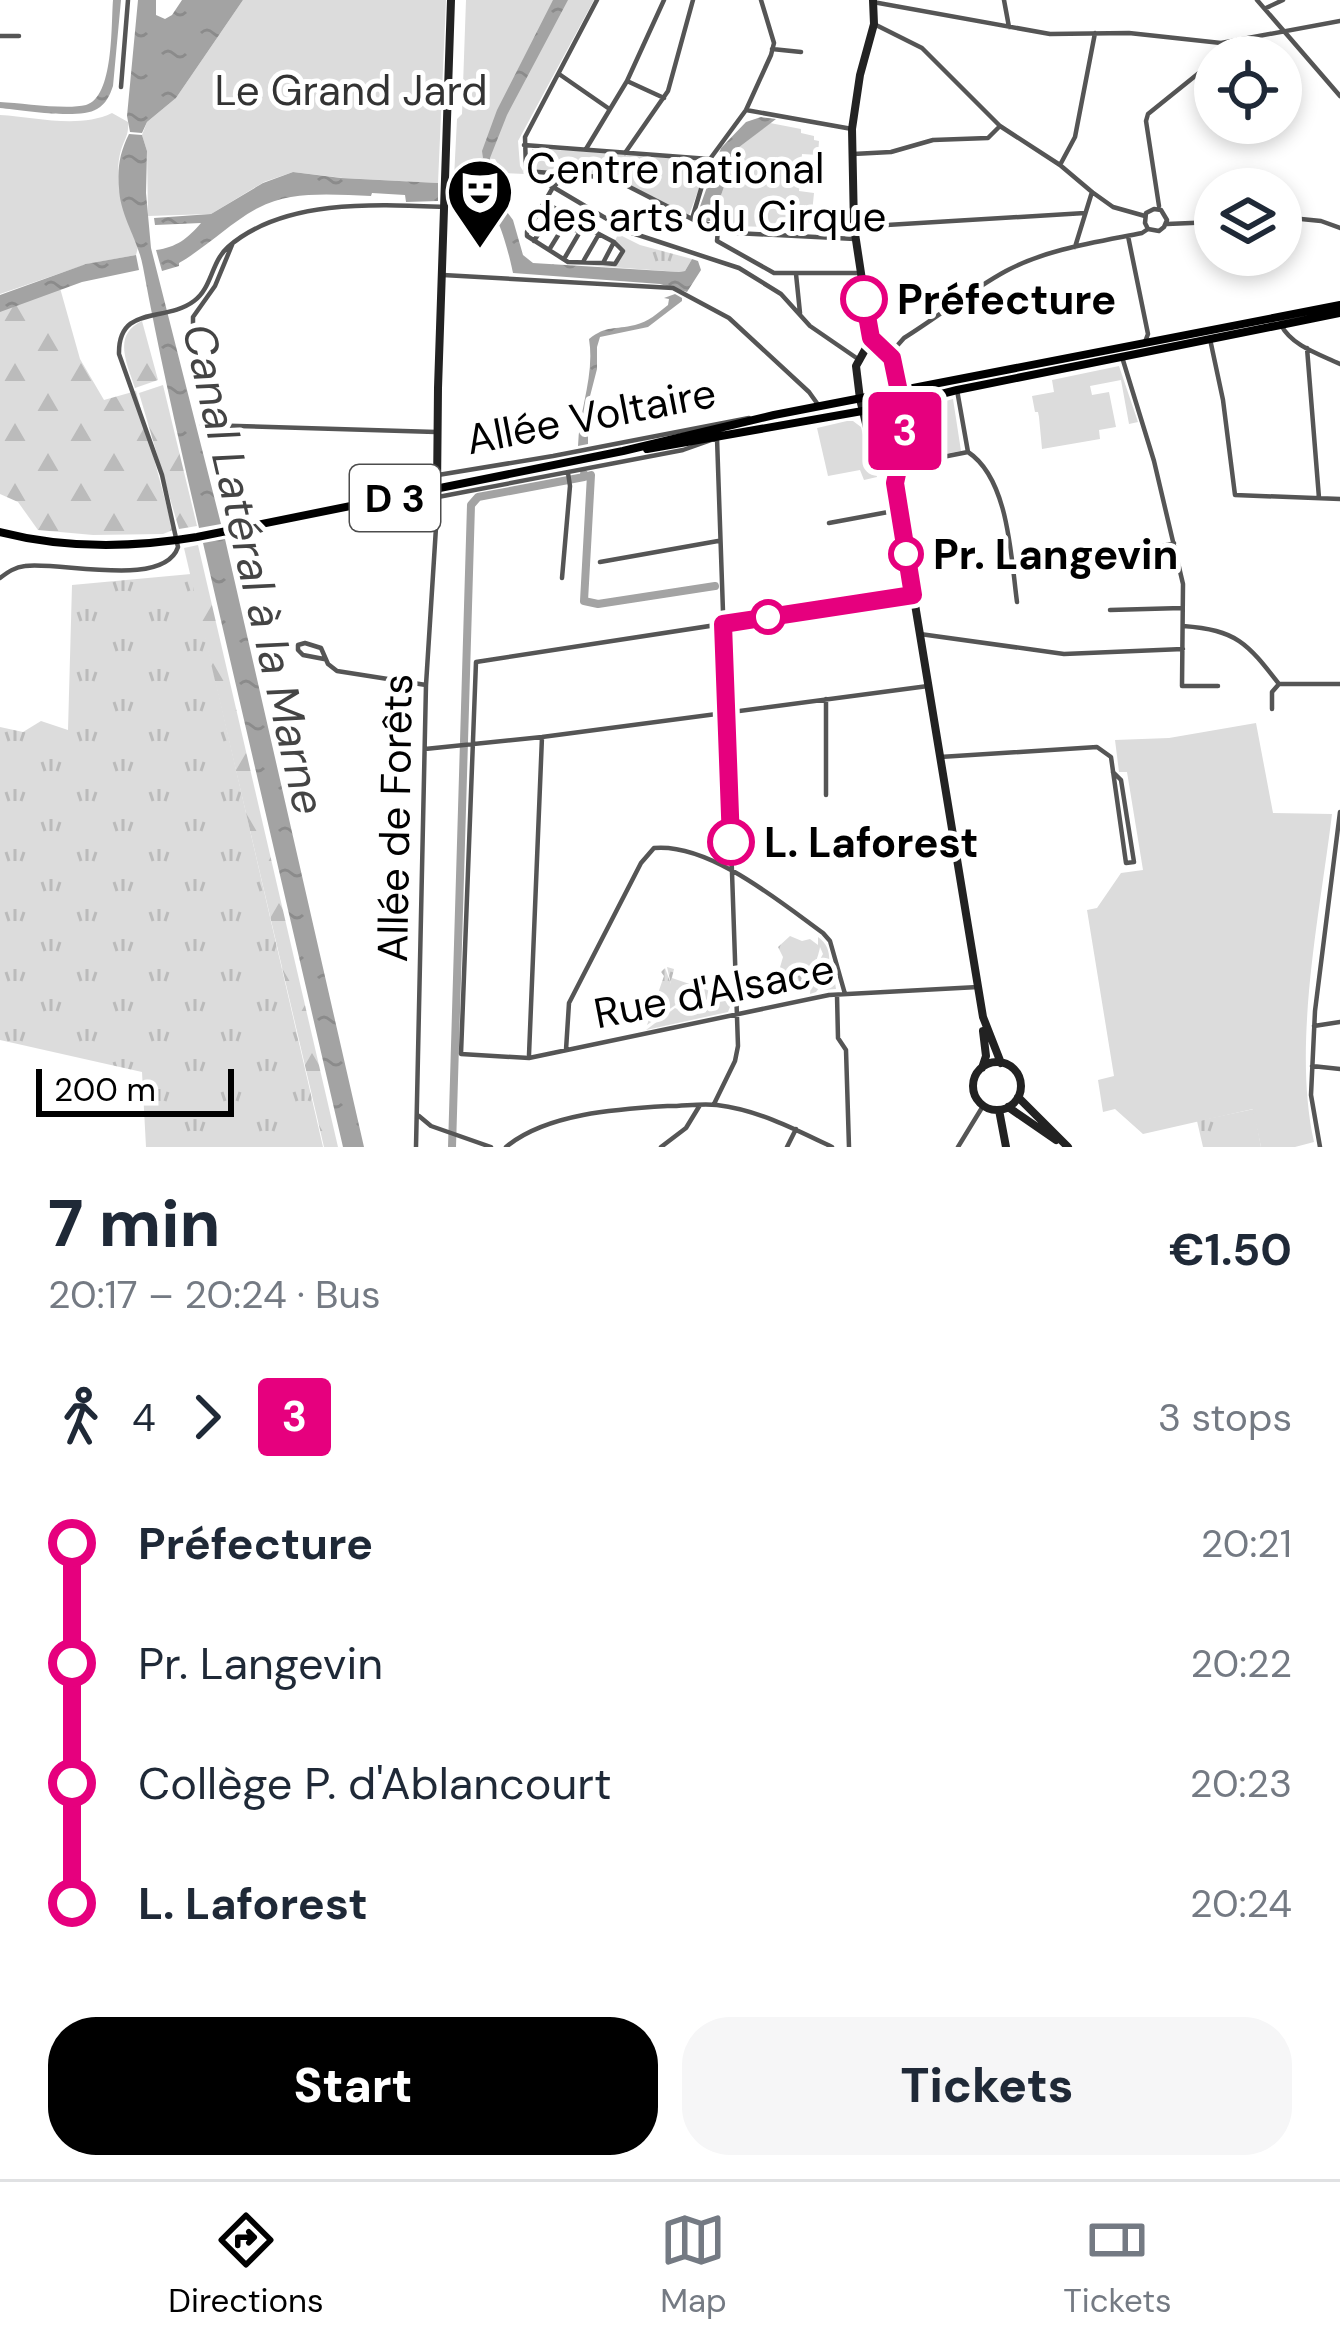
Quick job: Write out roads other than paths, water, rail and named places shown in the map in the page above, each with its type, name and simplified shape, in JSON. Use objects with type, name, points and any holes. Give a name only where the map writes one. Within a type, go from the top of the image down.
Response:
[{"type":"main road","points":[[438,494],[451,0]]},
{"type":"main road","points":[[873,1],[874,24],[852,129],[855,239],[871,338],[890,356],[902,404],[905,437],[895,483],[983,1017],[986,1056],[973,1086],[983,1106],[1004,1109],[1067,1147]]},
{"type":"main road","name":"D 3","points":[[860,399],[1340,309]]},
{"type":"main road","name":"D 3","points":[[862,411],[1340,309]]},
{"type":"main road","points":[[871,338],[859,357],[860,399],[870,440],[895,483]]},
{"type":"main road","points":[[859,357],[871,351],[890,356]]},
{"type":"main road","name":"Allée Voltaire","points":[[623,452],[754,419],[860,399]]},
{"type":"main road","name":"Allée Voltaire","points":[[623,452],[862,411]]},
{"type":"main road","name":"D 3","points":[[0,532],[75,545],[166,542],[623,452]]},
{"type":"main road","points":[[883,461],[898,460]]},
{"type":"main road","points":[[983,1017],[1000,1063]]},
{"type":"main road","points":[[982,1068],[1000,1063],[1017,1075],[1018,1096],[1004,1109]]},
{"type":"main road","points":[[1018,1096],[1067,1147]]},
{"type":"main road","points":[[1004,1109],[1006,1147]]},
{"type":"street","points":[[121,87],[128,0]]},
{"type":"street","points":[[526,171],[524,145],[597,0]]},
{"type":"street","points":[[585,150],[627,81],[664,0]]},
{"type":"street","points":[[625,153],[664,98],[693,0]]},
{"type":"street","points":[[692,219],[710,159],[746,110],[774,43],[761,0]]},
{"type":"street","points":[[1004,0],[1009,27]]},
{"type":"street","points":[[1257,0],[1340,96]]},
{"type":"street","points":[[1264,10],[1282,0]]},
{"type":"street","points":[[873,1],[1050,34],[1129,33],[1194,40]]},
{"type":"street","points":[[1259,36],[1340,21]]},
{"type":"street","points":[[874,24],[922,49],[1000,126],[1113,207],[1145,216]]},
{"type":"street","points":[[1060,165],[1076,137],[1096,33]]},
{"type":"street","points":[[0,36],[19,37]]},
{"type":"street","points":[[772,49],[801,52]]},
{"type":"street","points":[[559,74],[610,110]]},
{"type":"street","points":[[1148,229],[1145,216],[1160,204],[1148,114],[1194,77]]},
{"type":"street","points":[[627,81],[664,98]]},
{"type":"street","points":[[746,110],[852,129]]},
{"type":"street","points":[[853,154],[891,152],[934,140],[988,138],[1000,126]]},
{"type":"street","points":[[524,145],[710,159]]},
{"type":"street","points":[[526,171],[612,178],[692,219],[735,233],[855,239]]},
{"type":"street","points":[[526,171],[629,232],[739,268],[781,294],[827,340],[859,357]]},
{"type":"street","points":[[552,189],[555,173]]},
{"type":"street","points":[[544,202],[545,212],[564,224],[614,242],[623,251],[620,259],[615,264],[564,260],[527,236],[544,202],[565,174]]},
{"type":"street","points":[[1075,248],[1092,192]]},
{"type":"street","points":[[544,202],[562,213],[564,224],[549,250]]},
{"type":"street","points":[[0,578],[23,566],[149,568],[167,564],[176,555],[162,476],[119,354],[118,338],[127,325],[198,298],[216,262],[233,244],[265,225],[318,208],[443,208]]},
{"type":"street","points":[[1157,209],[1166,216],[1166,224]]},
{"type":"street","points":[[538,213],[549,215]]},
{"type":"street","points":[[854,227],[1085,213]]},
{"type":"street","points":[[534,241],[549,215]]},
{"type":"street","points":[[1302,219],[1340,228]]},
{"type":"street","points":[[890,356],[904,338],[1004,272],[1032,259],[1159,230],[1166,224],[1194,223]]},
{"type":"street","points":[[718,227],[717,241],[774,273],[860,273]]},
{"type":"street","points":[[564,260],[580,230]]},
{"type":"street","points":[[582,263],[599,234]]},
{"type":"street","points":[[1128,236],[1148,334],[1144,344]]},
{"type":"street","points":[[602,262],[614,242]]},
{"type":"street","points":[[193,331],[193,317],[215,286],[233,244]]},
{"type":"street","points":[[796,274],[800,313]]},
{"type":"street","points":[[442,275],[677,290],[729,318],[819,406]]},
{"type":"street","points":[[1280,325],[1289,337],[1340,364]]},
{"type":"street","points":[[1210,339],[1235,495],[1340,499]]},
{"type":"street","points":[[1307,348],[1319,498]]},
{"type":"street","points":[[1122,357],[1154,460],[1183,591],[1182,686],[1218,686]]},
{"type":"street","points":[[957,390],[968,452],[980,461],[1003,508],[1016,602]]},
{"type":"street","name":"Allée Voltaire","points":[[438,475],[736,418],[754,419]]},
{"type":"street","points":[[202,425],[439,432]]},
{"type":"street","points":[[714,1104],[738,1046],[717,438]]},
{"type":"street","name":"Allée Voltaire","points":[[438,494],[568,475],[717,438]]},
{"type":"street","points":[[898,460],[912,464],[968,452]]},
{"type":"street","points":[[562,578],[568,475]]},
{"type":"street","name":"Allée de Forêts","points":[[416,1147],[426,685],[438,494]]},
{"type":"street","points":[[829,523],[899,510]]},
{"type":"street","points":[[600,562],[720,541]]},
{"type":"street","points":[[1142,552],[1174,543]]},
{"type":"street","points":[[472,746],[476,662],[913,595]]},
{"type":"street","points":[[1110,610],[1183,604]]},
{"type":"street","points":[[1183,626],[1216,629],[1250,647],[1280,684]]},
{"type":"street","points":[[920,634],[1064,654],[1183,649]]},
{"type":"street","points":[[324,658],[337,671],[426,685]]},
{"type":"street","points":[[1272,709],[1272,692],[1280,684],[1340,684]]},
{"type":"street","points":[[425,749],[928,686]]},
{"type":"street","points":[[826,699],[826,795]]},
{"type":"street","points":[[529,1058],[542,737]]},
{"type":"street","name":"Rue d'Alsace","points":[[472,746],[461,1054],[529,1058],[841,994],[978,987]]},
{"type":"street","points":[[940,757],[1097,747],[1111,757],[1112,778],[1126,863],[1134,862],[1121,780],[1113,772]]},
{"type":"street","points":[[1320,1147],[1312,1106],[1314,1026],[1340,816]]},
{"type":"street","points":[[566,1050],[569,1003],[641,863],[654,848],[672,846],[732,869],[830,941],[841,994],[838,1038],[846,1050],[849,1147]]},
{"type":"street","points":[[1314,1026],[1340,1022]]},
{"type":"street","points":[[1312,1066],[1340,1069]]},
{"type":"street","points":[[506,1147],[515,1139],[592,1113],[714,1104],[756,1113],[832,1147]]},
{"type":"street","points":[[661,1147],[686,1128],[700,1105]]},
{"type":"street","points":[[958,1147],[983,1106]]},
{"type":"street","points":[[418,1116],[431,1126],[491,1147]]},
{"type":"street","points":[[787,1147],[796,1129]]},
{"type":"water","points":[[113,0],[121,0],[113,86],[103,105],[77,114],[0,108],[0,102],[67,107],[95,99],[109,59]]},
{"type":"water","points":[[138,0],[156,0],[156,15],[165,19],[182,0],[243,0],[176,98],[147,122],[142,133],[130,132],[127,116]]},
{"type":"water","points":[[553,0],[568,0],[507,115],[490,158],[493,193],[513,220],[523,255],[533,263],[679,272],[692,259],[701,270],[687,292],[660,284],[513,273],[494,214],[483,204],[454,202],[454,178],[483,158],[497,110]]},
{"type":"water","points":[[776,119],[734,151],[729,160],[731,176],[712,221],[704,221],[698,212],[721,148],[746,122]]},
{"type":"water","points":[[129,134],[142,135],[147,151],[151,248],[221,524],[199,528],[141,257],[120,198],[119,167]]},
{"type":"water","points":[[293,172],[438,183],[438,201],[406,202],[405,195],[372,193],[285,198],[248,214],[179,266],[162,271],[156,250],[181,241],[201,223],[155,225],[154,218],[211,214],[263,183]]},
{"type":"water","points":[[136,255],[139,270],[82,282],[0,312],[0,295],[86,264]]},
{"type":"water","points":[[675,294],[682,301],[648,327],[600,337],[588,404],[588,444],[578,446],[590,366],[589,339],[644,322],[668,305],[669,299],[664,298]]},
{"type":"water","points":[[225,539],[364,1147],[343,1147],[203,543]]},
{"type":"waterway","points":[[584,474],[591,475],[584,601],[598,604],[715,586]]},
{"type":"waterway","points":[[452,1147],[471,505],[478,497],[584,477]]},
{"type":"place","name":"Centre national des arts du Cirque","points":[[480,251]]},
{"type":"place","name":"Préfecture","points":[[864,299]]},
{"type":"place","name":"Pr. Langevin","points":[[906,554]]},
{"type":"place","name":"L. Laforest","points":[[731,842]]},
{"type":"park label","name":"Le Grand Jard","points":[[351,90]]},
{"type":"water label","name":"Canal Latéral à la Marne","points":[[254,569]]}]
